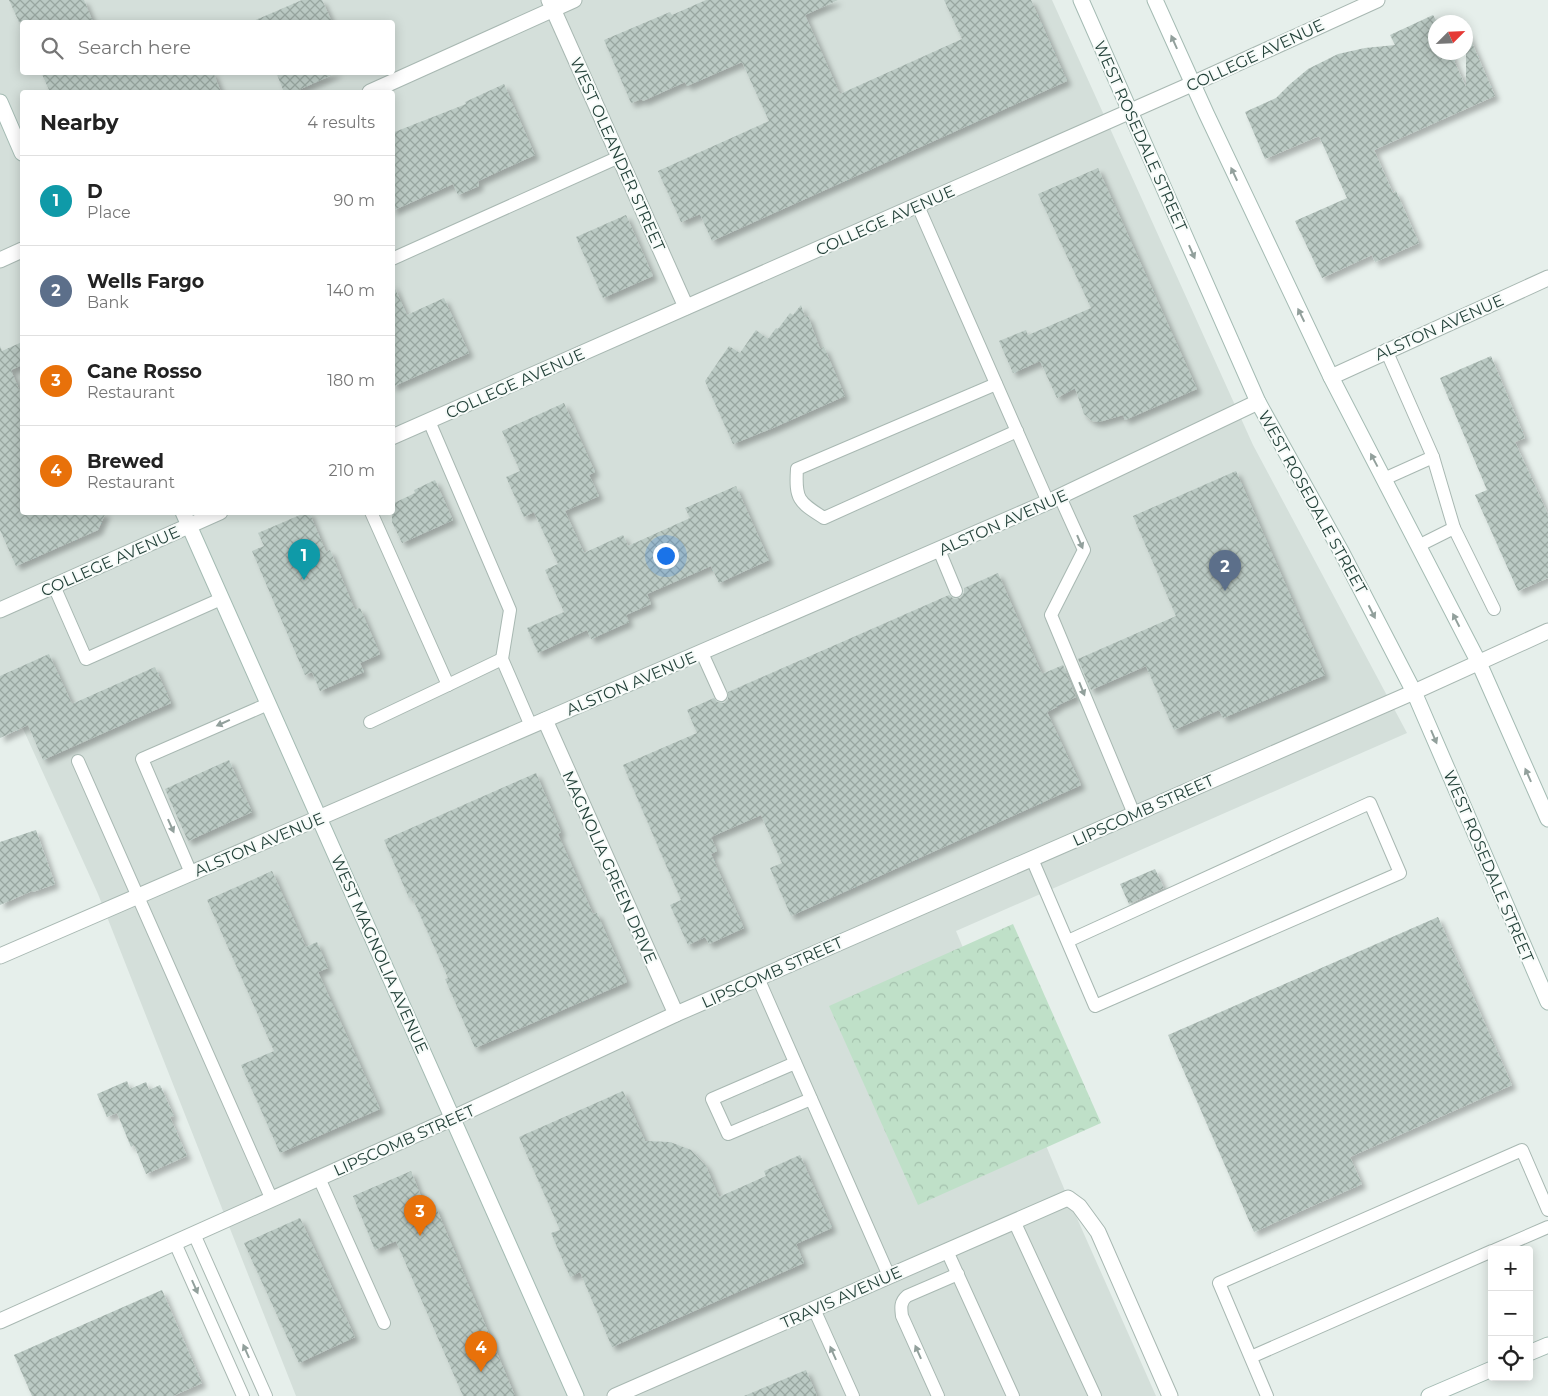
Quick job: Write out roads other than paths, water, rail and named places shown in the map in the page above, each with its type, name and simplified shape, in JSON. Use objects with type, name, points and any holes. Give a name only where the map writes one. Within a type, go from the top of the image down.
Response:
[{"type":"street","points":[[374,90],[551,5],[574,0]]},
{"type":"street","name":"WEST ROSEDALE STREET","points":[[1081,0],[1258,402],[1342,553],[1414,692],[1548,1002]]},
{"type":"street","points":[[1155,0],[1192,84],[1331,377],[1479,663],[1548,820]]},
{"type":"street","name":"COLLEGE AVENUE","points":[[395,436],[1130,112],[1377,0]]},
{"type":"street","name":"WEST OLEANDER STREET","points":[[551,5],[686,307]]},
{"type":"street","points":[[0,102],[20,148]]},
{"type":"street","points":[[0,260],[20,251]]},
{"type":"street","name":"ALSTON AVENUE","points":[[1331,377],[1386,350],[1548,278]]},
{"type":"street","name":"ALSTON AVENUE","points":[[0,956],[1054,500],[1258,402]]},
{"type":"street","name":"COLLEGE AVENUE","points":[[0,610],[54,586],[186,520],[207,515]]},
{"type":"street","name":"WEST MAGNOLIA AVENUE","points":[[186,520],[576,1396]]},
{"type":"street","name":"LIPSCOMB STREET","points":[[0,1321],[453,1118],[676,1014],[1414,692],[1548,631]]},
{"type":"street","name":"MAGNOLIA GREEN DRIVE","points":[[538,723],[676,1014]]},
{"type":"street","name":"TRAVIS AVENUE","points":[[615,1396],[1068,1198],[1079,1206],[1098,1232],[1170,1396]]},
{"type":"street","points":[[1533,1351],[1548,1345]]},
{"type":"street","points":[[1429,1396],[1488,1371]]},
{"type":"lane","points":[[395,258],[619,157]]},
{"type":"lane","points":[[918,206],[1017,432],[1084,550],[1051,615],[1134,814]]},
{"type":"lane","points":[[1386,350],[1433,457],[1454,528],[1494,609]]},
{"type":"lane","points":[[996,384],[797,469],[796,488],[803,505],[824,518],[1017,432]]},
{"type":"lane","points":[[429,421],[510,610],[502,659],[538,723]]},
{"type":"lane","points":[[1384,479],[1433,457]]},
{"type":"lane","points":[[372,515],[448,684]]},
{"type":"lane","points":[[1418,546],[1454,528]]},
{"type":"lane","points":[[939,550],[956,591]]},
{"type":"lane","points":[[54,586],[86,659],[221,599]]},
{"type":"lane","points":[[702,652],[721,695]]},
{"type":"lane","points":[[370,722],[502,659]]},
{"type":"lane","points":[[192,873],[142,759],[268,704]]},
{"type":"lane","points":[[78,762],[272,1200]]},
{"type":"lane","points":[[1032,859],[1095,1006],[1400,873],[1370,803],[1068,941]]},
{"type":"lane","points":[[758,978],[889,1276]]},
{"type":"lane","points":[[795,1063],[712,1100],[728,1134],[811,1099]]},
{"type":"lane","points":[[1267,1396],[1219,1283],[1522,1150],[1548,1210]]},
{"type":"lane","points":[[320,1178],[384,1322]]},
{"type":"lane","points":[[1014,1221],[1095,1396]]},
{"type":"lane","points":[[1504,1246],[1548,1227]]},
{"type":"lane","points":[[194,1234],[266,1396]]},
{"type":"lane","points":[[175,1243],[243,1396]]},
{"type":"lane","points":[[947,1251],[1013,1396]]},
{"type":"lane","points":[[1250,1358],[1488,1253]]},
{"type":"lane","points":[[938,1396],[902,1316],[900,1307],[907,1296],[958,1274]]},
{"type":"lane","points":[[814,1309],[853,1396]]},
{"type":"place","name":"D","points":[[304,580]]},
{"type":"place","name":"Wells Fargo","points":[[1225,591]]},
{"type":"place","name":"Cane Rosso","points":[[420,1236]]},
{"type":"place","name":"Brewed","points":[[481,1372]]}]
